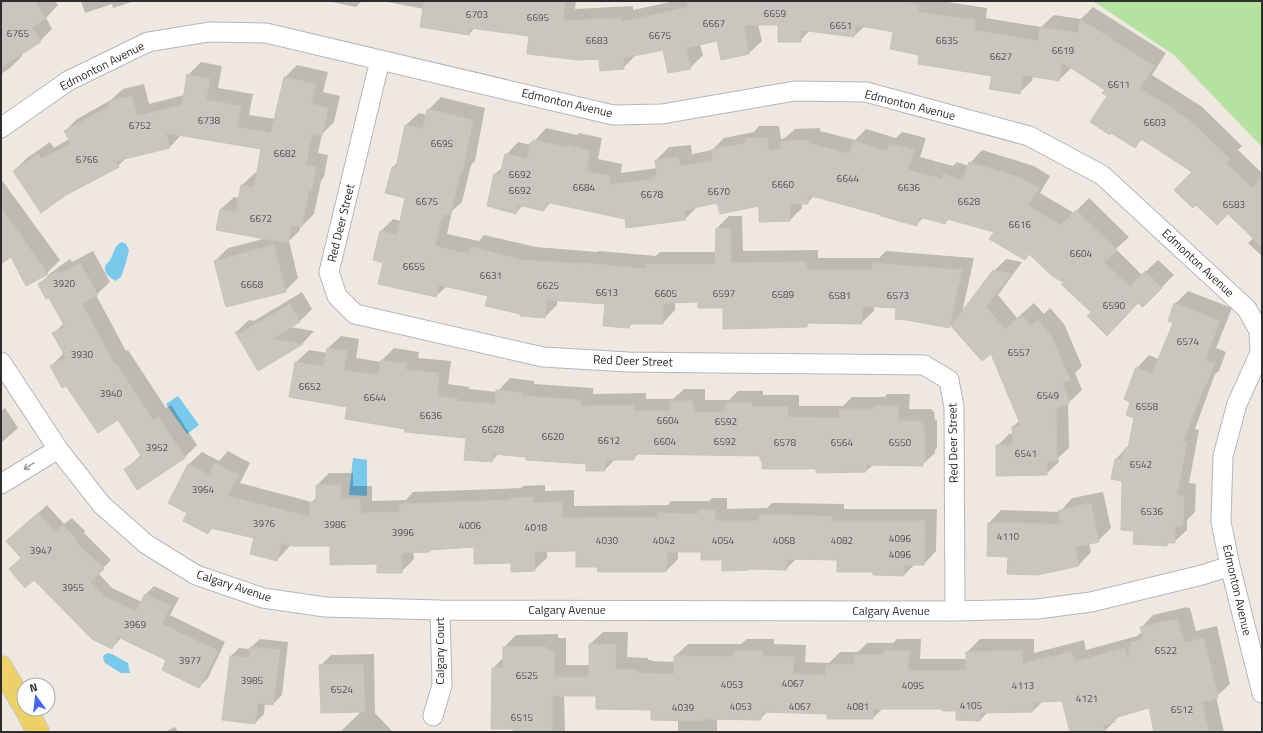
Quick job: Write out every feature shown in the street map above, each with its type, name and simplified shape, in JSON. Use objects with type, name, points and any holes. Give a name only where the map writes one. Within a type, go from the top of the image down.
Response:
[{"type":"main road","points":[[1,667],[16,692]]},
{"type":"main road","points":[[30,717],[38,732]]},
{"type":"street","name":"Edmonton Avenue","points":[[1,128],[68,81],[148,42],[210,32],[266,33],[613,115],[662,114],[795,91],[866,92],[1029,136],[1102,175],[1247,309],[1260,331],[1260,353],[1237,404],[1223,456],[1221,522],[1230,566],[1262,694]]},
{"type":"street","name":"Red Deer Street","points":[[380,60],[329,272],[337,296],[355,314],[543,357],[628,362],[924,365],[949,380],[954,407],[955,611]]},
{"type":"street","name":"Calgary Avenue","points":[[1,362],[58,449],[102,505],[146,544],[196,575],[263,598],[318,606],[440,610],[955,611],[1037,609],[1091,602],[1230,566]]},
{"type":"street","points":[[1,484],[58,449]]},
{"type":"street","name":"Calgary Court","points":[[433,716],[442,685],[440,610]]},
{"type":"green space","points":[[1093,1],[1262,1],[1262,147],[1174,55]]},
{"type":"water","points":[[122,242],[126,244],[129,250],[121,277],[115,281],[107,274],[105,267],[116,247]]},
{"type":"water","points":[[178,396],[199,425],[187,434],[166,404]]},
{"type":"water","points":[[353,458],[367,460],[367,496],[349,495]]},
{"type":"water","points":[[108,653],[128,663],[130,673],[121,673],[105,663],[103,658],[104,655]]},
{"type":"building","points":[[8,1],[35,1],[46,18],[32,28],[41,42],[1,67],[1,6]]},
{"type":"building","points":[[424,1],[565,1],[563,21],[621,18],[621,22],[688,7],[686,1],[900,1],[919,5],[918,12],[975,20],[974,30],[1038,41],[1040,27],[1078,33],[1080,19],[1154,66],[1140,88],[1188,119],[1230,159],[1226,163],[1252,188],[1262,177],[1262,247],[1228,214],[1217,225],[1196,205],[1193,208],[1174,190],[1192,172],[1141,139],[1135,148],[1111,133],[1110,135],[1090,122],[1107,96],[1102,93],[1105,90],[1062,62],[1059,81],[1023,75],[1020,94],[989,89],[992,76],[918,64],[919,55],[890,49],[893,32],[856,25],[854,37],[800,30],[801,42],[778,42],[778,25],[744,25],[749,54],[721,60],[717,41],[686,48],[691,69],[668,73],[663,50],[623,58],[624,69],[600,71],[599,59],[579,60],[527,54],[529,36],[470,28],[469,35],[420,27]]},
{"type":"building","points":[[187,74],[210,79],[206,100],[241,106],[237,127],[271,133],[284,77],[316,84],[311,104],[328,108],[322,136],[312,134],[306,165],[316,167],[312,191],[309,190],[302,227],[291,225],[288,243],[216,230],[220,209],[236,212],[241,185],[254,187],[261,149],[166,133],[170,148],[116,161],[119,167],[66,195],[41,213],[13,171],[38,154],[41,159],[71,144],[64,131],[110,106],[109,101],[132,96],[137,116],[182,105]]},
{"type":"building","points":[[427,109],[473,120],[462,174],[460,174],[450,215],[443,214],[435,246],[469,254],[471,247],[523,260],[585,263],[647,269],[647,264],[715,264],[716,228],[730,228],[731,263],[806,262],[806,270],[872,270],[873,263],[962,270],[949,328],[895,319],[896,308],[862,306],[862,324],[807,323],[807,327],[723,329],[723,308],[698,308],[698,302],[663,303],[663,324],[630,324],[629,328],[603,326],[605,304],[547,300],[545,318],[520,316],[520,314],[485,306],[488,296],[439,285],[436,297],[378,284],[383,263],[373,260],[380,231],[397,235],[405,198],[385,193],[392,167],[396,168],[405,125],[423,129]]},
{"type":"building","points":[[746,138],[767,138],[769,151],[781,149],[781,141],[808,140],[808,143],[849,154],[853,141],[887,151],[889,144],[914,150],[908,170],[942,179],[943,174],[963,180],[969,162],[1021,178],[1039,188],[1028,206],[1061,225],[1076,210],[1117,250],[1104,262],[1130,287],[1145,271],[1162,288],[1143,307],[1138,303],[1107,336],[1087,316],[1091,312],[1061,284],[1066,284],[1052,276],[1029,254],[1025,260],[989,239],[994,232],[947,219],[945,224],[919,217],[917,226],[808,195],[808,204],[790,204],[790,221],[759,222],[759,206],[720,214],[717,203],[684,210],[686,220],[626,228],[625,219],[546,202],[544,211],[518,205],[516,214],[487,206],[494,174],[500,175],[505,154],[527,159],[530,143],[532,143],[533,140],[590,151],[586,171],[610,176],[609,185],[653,179],[652,176],[657,175],[655,160],[678,157],[680,166],[713,160],[711,150],[746,143]]},
{"type":"building","points":[[1,208],[48,274],[26,286],[11,257],[1,264]]},
{"type":"building","points":[[274,245],[286,292],[226,307],[214,261]]},
{"type":"building","points":[[80,263],[98,295],[82,304],[114,363],[115,362],[153,420],[158,416],[185,458],[137,490],[124,469],[142,457],[118,420],[98,433],[66,386],[62,388],[50,366],[66,358],[52,333],[65,327],[49,298],[46,299],[38,284],[57,271],[59,274]]},
{"type":"building","points":[[993,270],[1011,274],[986,307],[1005,329],[1022,315],[1031,326],[1038,320],[1052,337],[1070,380],[1062,383],[1070,403],[1056,409],[1057,461],[1047,462],[1047,475],[996,476],[996,445],[1013,445],[1012,426],[1021,426],[991,354],[982,361],[951,326]]},
{"type":"building","points":[[1174,303],[1220,321],[1205,360],[1214,364],[1183,442],[1187,442],[1177,495],[1184,496],[1183,525],[1175,525],[1175,543],[1167,543],[1167,546],[1133,544],[1134,531],[1121,530],[1122,481],[1111,479],[1115,459],[1122,460],[1125,448],[1128,448],[1134,418],[1126,415],[1130,402],[1124,399],[1136,367],[1152,374],[1173,323],[1168,321]]},
{"type":"building","points":[[290,304],[300,322],[272,339],[303,344],[258,371],[235,332],[241,333]]},
{"type":"building","points":[[327,348],[347,351],[344,370],[378,375],[381,360],[407,364],[406,370],[439,373],[437,396],[458,399],[457,401],[495,404],[496,390],[522,393],[522,396],[581,400],[581,406],[634,405],[634,411],[670,411],[670,401],[693,401],[693,412],[725,412],[725,403],[752,403],[752,407],[788,407],[787,417],[839,418],[839,409],[874,409],[874,406],[898,406],[898,421],[920,421],[920,423],[923,423],[925,432],[925,461],[923,461],[923,466],[866,465],[866,472],[816,473],[816,469],[762,469],[762,461],[760,460],[760,456],[635,454],[634,460],[605,460],[605,471],[586,471],[586,464],[526,460],[526,457],[493,454],[492,462],[464,460],[466,438],[405,432],[405,429],[345,419],[347,407],[289,397],[295,362],[324,366]]},
{"type":"building","points":[[215,463],[239,475],[228,496],[310,517],[310,502],[316,503],[316,485],[341,485],[341,499],[360,498],[360,513],[400,512],[400,504],[510,500],[510,498],[533,497],[533,503],[562,502],[562,518],[658,517],[658,513],[698,514],[698,510],[715,510],[715,521],[759,521],[759,515],[770,515],[832,516],[831,521],[925,521],[924,565],[904,565],[904,576],[873,575],[873,572],[837,572],[837,560],[787,559],[787,570],[749,569],[722,571],[722,560],[701,560],[701,552],[667,552],[666,572],[598,572],[597,567],[576,567],[576,551],[534,552],[535,571],[511,572],[511,563],[474,564],[474,547],[430,550],[430,552],[401,553],[402,573],[377,573],[377,564],[330,565],[330,546],[293,546],[281,543],[277,561],[250,554],[254,538],[211,528],[208,534],[183,521],[187,513],[168,503],[188,464],[209,475]]},
{"type":"building","points":[[1091,503],[1099,542],[1075,547],[1079,566],[1038,575],[1007,574],[1008,557],[987,556],[988,523],[1061,524],[1058,511]]},
{"type":"building","points":[[38,513],[55,532],[63,525],[77,540],[76,542],[104,569],[90,582],[104,596],[136,611],[145,594],[171,606],[162,624],[218,651],[199,688],[162,670],[166,660],[118,637],[112,649],[92,639],[34,580],[25,588],[9,569],[21,558],[6,541]]},
{"type":"building","points":[[1175,619],[1178,620],[1184,643],[1204,638],[1218,698],[1202,702],[1209,732],[1154,732],[1149,708],[1114,718],[1115,722],[1103,725],[1105,732],[1070,732],[1062,701],[1033,702],[1033,712],[980,713],[980,721],[956,720],[956,711],[942,711],[942,709],[873,709],[873,719],[827,719],[827,714],[761,712],[761,720],[703,719],[703,721],[651,720],[651,710],[596,709],[596,696],[552,696],[552,732],[514,732],[514,729],[491,729],[492,668],[503,667],[503,647],[546,647],[546,650],[554,650],[554,677],[589,677],[589,644],[616,644],[615,669],[636,670],[636,672],[640,673],[674,674],[674,656],[733,657],[733,651],[762,651],[762,656],[794,657],[793,674],[826,675],[826,665],[854,664],[854,655],[884,655],[884,651],[909,651],[908,671],[966,671],[966,652],[1022,651],[1022,664],[1071,652],[1074,662],[1125,648],[1127,657],[1129,657],[1129,647],[1131,647],[1130,643],[1143,639],[1140,627]]},
{"type":"building","points":[[250,647],[280,650],[273,705],[258,703],[255,724],[222,720],[230,656],[249,658]]},
{"type":"building","points":[[363,664],[365,712],[321,713],[319,665]]}]
